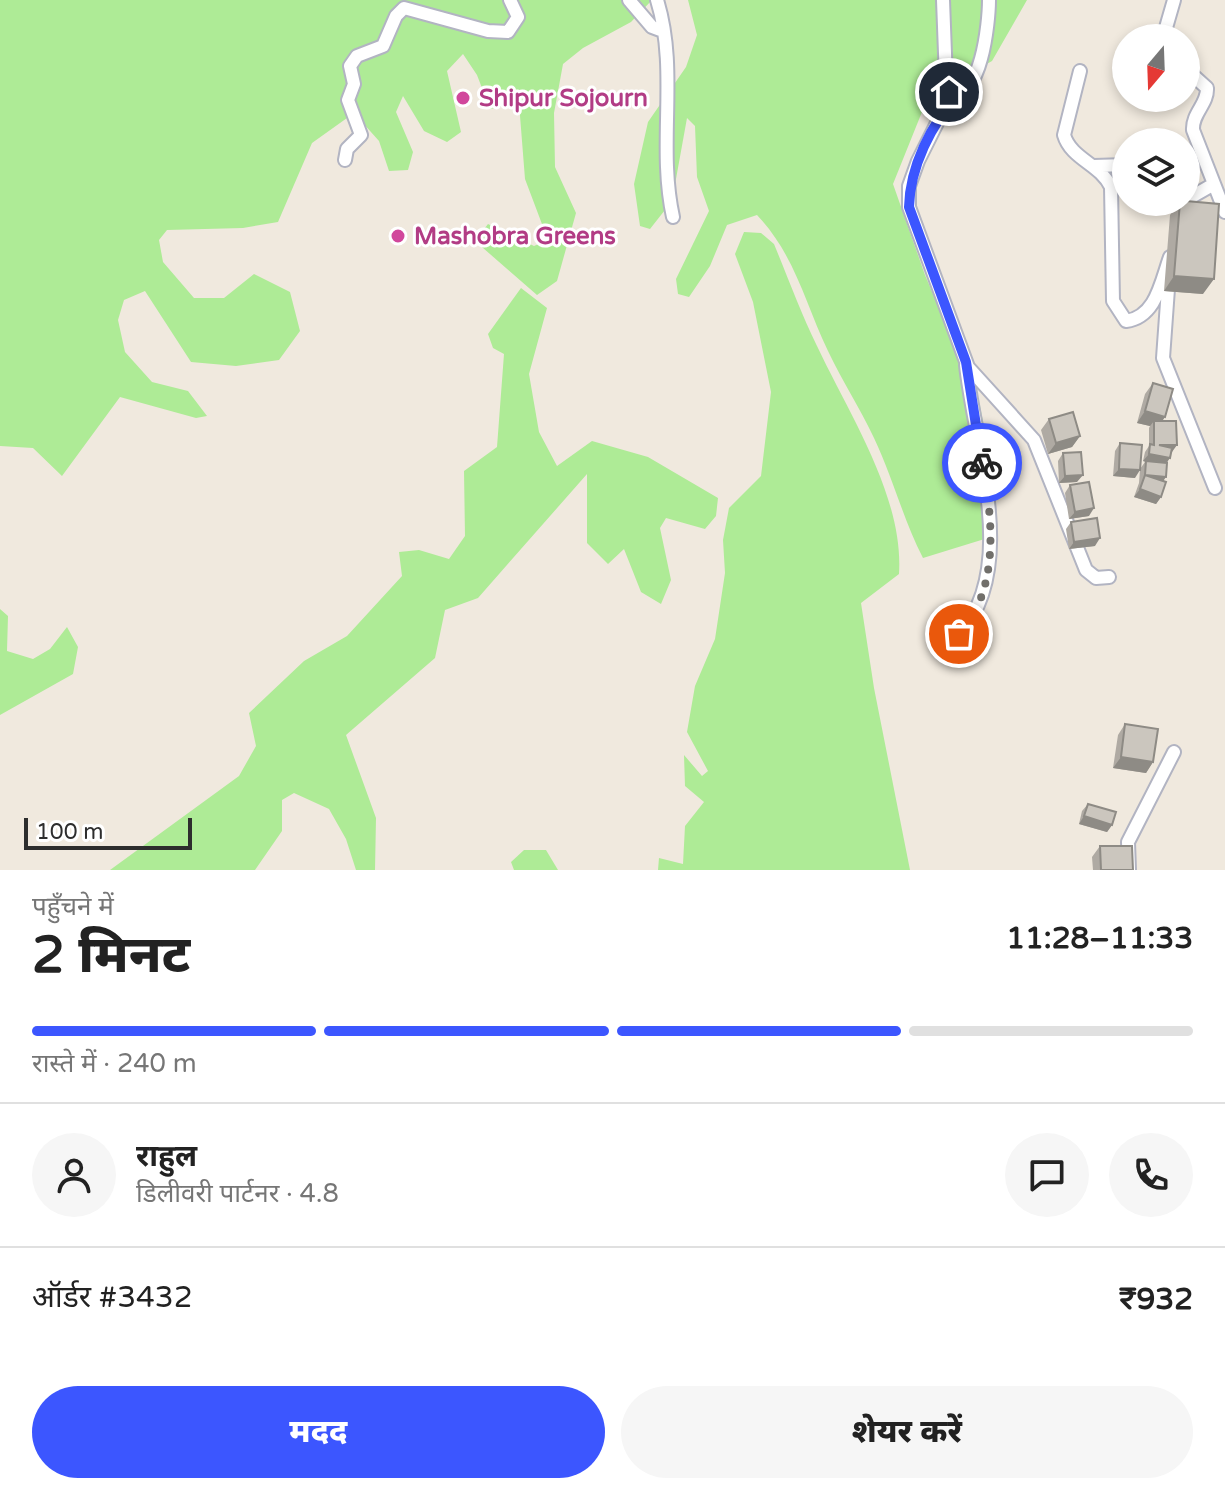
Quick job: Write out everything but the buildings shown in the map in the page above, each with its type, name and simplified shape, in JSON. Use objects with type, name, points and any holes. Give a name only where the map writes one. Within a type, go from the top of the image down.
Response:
[{"type":"street","points":[[345,160],[347,149],[361,135],[348,100],[354,84],[350,66],[357,56],[383,46],[396,16],[404,8],[488,31],[508,32],[518,17],[510,0]]},
{"type":"street","points":[[629,0],[652,27],[660,30],[663,26]]},
{"type":"street","points":[[657,0],[669,66],[664,159],[673,217]]},
{"type":"street","points":[[943,0],[946,80],[949,92],[958,95]]},
{"type":"street","points":[[989,0],[983,49],[972,85],[958,95],[940,117],[909,186],[909,207],[966,362],[977,380],[1034,440],[1086,570],[1096,578],[1109,577]]},
{"type":"street","points":[[1167,24],[1174,0]]},
{"type":"street","points":[[1080,71],[1064,135],[1067,145],[1094,166],[1111,187],[1113,301],[1120,317],[1126,321],[1138,319],[1150,307],[1174,244],[1163,327],[1163,358],[1215,488]]},
{"type":"street","points":[[1200,82],[1207,88],[1207,96],[1200,108]]},
{"type":"street","points":[[1197,112],[1192,121],[1193,130],[1225,212]]},
{"type":"street","points":[[1094,166],[1112,165]]},
{"type":"street","points":[[1200,193],[1214,184]]},
{"type":"street","points":[[959,634],[979,608],[988,573],[985,480],[970,405],[966,362]]},
{"type":"street","points":[[1129,870],[1128,842],[1174,752]]},
{"type":"green space","points":[[0,0],[652,0],[631,22],[583,48],[563,64],[554,113],[555,167],[576,213],[557,281],[537,295],[475,241],[488,224],[534,246],[548,240],[525,179],[519,103],[490,109],[477,75],[463,54],[447,71],[461,132],[447,142],[424,131],[403,96],[396,112],[413,152],[408,170],[389,171],[379,141],[354,113],[312,143],[278,222],[243,228],[167,230],[159,240],[163,262],[194,298],[224,298],[254,274],[290,292],[300,331],[279,360],[236,366],[191,362],[145,291],[124,300],[118,320],[125,352],[152,382],[188,391],[207,416],[196,418],[120,397],[62,476],[33,448],[0,446]]},
{"type":"green space","points":[[688,0],[1027,0],[992,61],[928,97],[893,184],[925,275],[980,406],[995,485],[991,537],[923,558],[874,438],[828,351],[790,263],[757,215],[727,225],[710,266],[689,297],[678,294],[676,279],[709,211],[697,177],[695,126],[687,118],[672,201],[650,229],[640,226],[634,184],[648,122],[686,67],[697,35]]},
{"type":"green space","points":[[744,232],[761,233],[774,244],[811,334],[872,457],[893,515],[899,574],[861,603],[874,688],[910,870],[658,870],[659,858],[683,864],[685,826],[704,802],[685,786],[684,755],[702,776],[708,771],[687,732],[695,686],[715,639],[725,573],[723,540],[729,508],[761,476],[771,392],[753,302],[735,254]]},
{"type":"green space","points":[[521,288],[547,308],[529,374],[539,432],[557,466],[592,441],[648,457],[718,498],[716,516],[705,529],[666,518],[660,528],[671,580],[661,604],[641,592],[624,549],[608,564],[587,543],[587,474],[478,598],[445,610],[435,658],[346,735],[376,818],[375,870],[356,870],[346,839],[329,809],[294,793],[282,800],[282,831],[255,870],[110,870],[239,776],[256,746],[249,713],[304,661],[347,636],[402,576],[399,552],[419,550],[449,559],[465,536],[464,471],[497,447],[504,354],[493,348],[488,334]]},
{"type":"green space","points":[[0,609],[8,616],[7,651],[33,659],[50,649],[67,627],[78,647],[73,674],[0,715]]},
{"type":"green space","points":[[524,850],[546,850],[558,870],[514,870],[511,862]]},
{"type":"way so far","points":[[959,634],[975,617],[984,599],[988,573],[988,514],[982,463]]},
{"type":"place","name":"Shipur Sojourn","points":[[463,98]]},
{"type":"place","name":"Mashobra Greens","points":[[398,236]]},
{"type":"route","points":[[949,92],[958,95],[940,117],[918,161],[909,186],[909,207],[966,362],[970,405],[982,463]]}]
